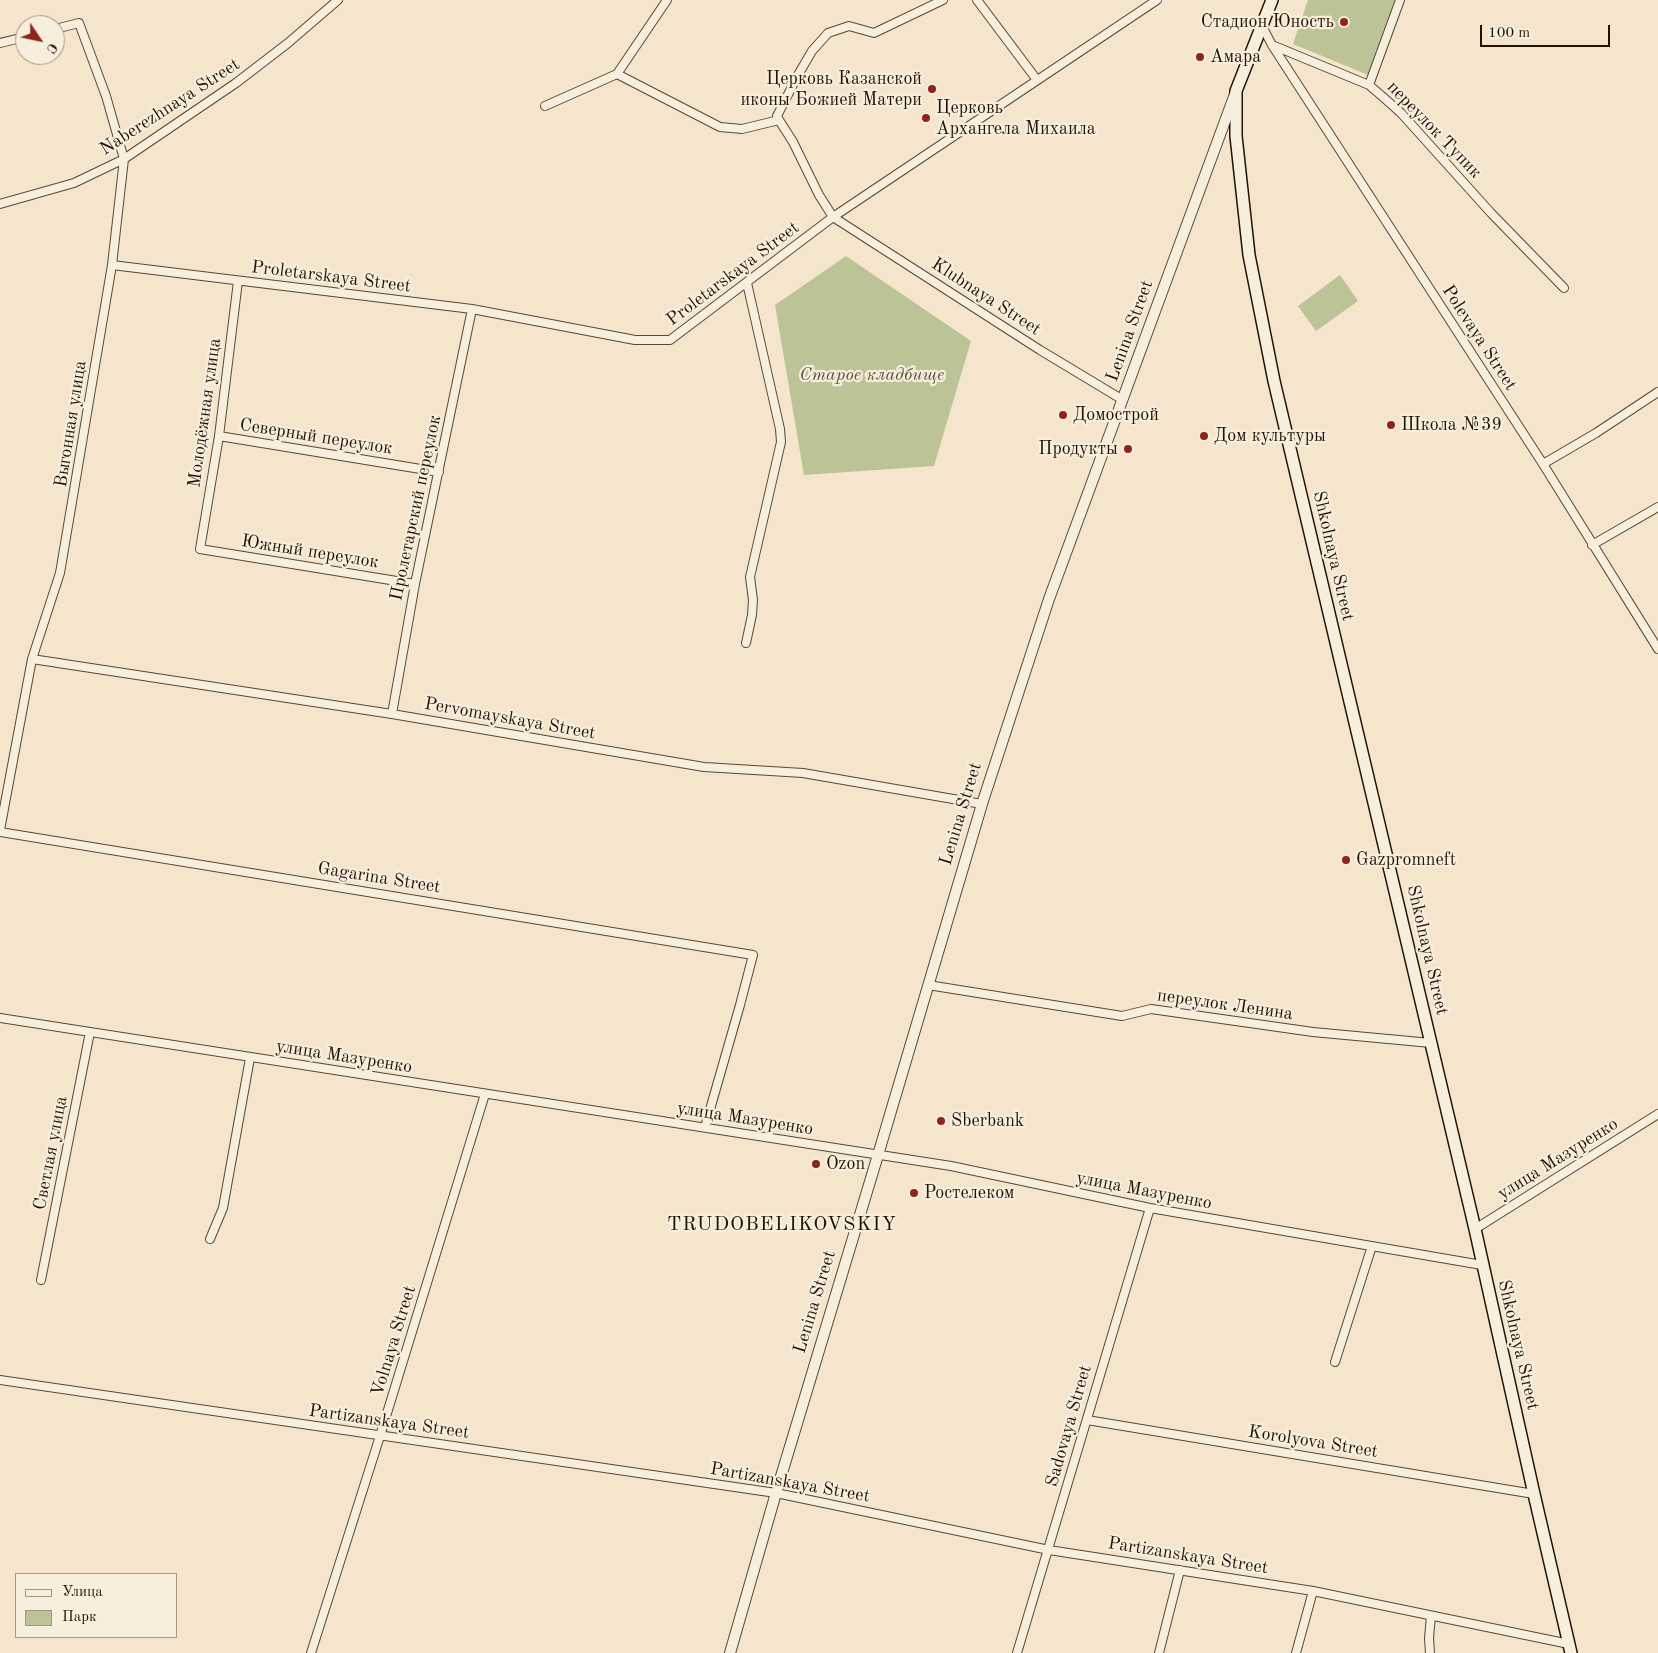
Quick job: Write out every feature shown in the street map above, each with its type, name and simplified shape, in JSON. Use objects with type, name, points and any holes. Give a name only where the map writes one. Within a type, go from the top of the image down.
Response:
[{"type":"main road","name":"Lenina Street","points":[[1236,91],[1272,0]]},
{"type":"main road","name":"Shkolnaya Street","points":[[1236,91],[1236,136],[1249,255],[1274,381],[1475,1229],[1570,1649]]},
{"type":"street","name":"Naberezhnaya Street","points":[[0,204],[74,183],[124,158],[236,83],[288,43],[338,0]]},
{"type":"street","points":[[545,106],[617,74],[668,0]]},
{"type":"street","points":[[833,217],[819,195],[793,142],[777,116],[812,51],[828,33],[848,26],[874,34],[943,0]]},
{"type":"street","points":[[977,0],[1037,80]]},
{"type":"street","name":"Proletarskaya Street","points":[[112,265],[472,309],[635,340],[670,340],[833,217],[1157,0]]},
{"type":"street","points":[[1369,85],[1400,0]]},
{"type":"street","name":"Выгонная улица","points":[[0,831],[32,660],[60,573],[112,265],[124,158],[106,96],[78,23],[65,26]]},
{"type":"street","points":[[1262,26],[1272,45]]},
{"type":"street","points":[[0,43],[15,39]]},
{"type":"street","name":"переулок Тупик","points":[[1272,45],[1369,85],[1401,113],[1491,213],[1564,288]]},
{"type":"street","name":"Polevaya Street","points":[[1272,45],[1543,464],[1658,649]]},
{"type":"street","points":[[617,74],[720,127],[742,129],[779,120]]},
{"type":"street","name":"Lenina Street","points":[[730,1653],[982,804],[1050,599],[1236,91]]},
{"type":"street","points":[[1222,129],[1236,136]]},
{"type":"street","name":"Klubnaya Street","points":[[833,217],[1040,350],[1123,400]]},
{"type":"street","name":"Молодёжная улица","points":[[200,549],[219,436],[238,281]]},
{"type":"street","points":[[746,643],[753,600],[750,578],[780,442],[780,429],[747,283]]},
{"type":"street","name":"Пролетарский переулок","points":[[392,714],[415,584],[472,309]]},
{"type":"street","points":[[1543,464],[1596,433],[1658,392]]},
{"type":"street","name":"Северный переулок","points":[[219,436],[439,472]]},
{"type":"street","points":[[1592,545],[1658,507]]},
{"type":"street","name":"Южный переулок","points":[[200,549],[415,584]]},
{"type":"street","name":"Pervomayskaya Street","points":[[32,660],[392,714],[704,767],[803,773],[982,804]]},
{"type":"street","name":"Gagarina Street","points":[[0,831],[753,954],[705,1127]]},
{"type":"street","name":"переулок Ленина","points":[[928,985],[1122,1016],[1151,1009],[1314,1032],[1431,1043]]},
{"type":"street","name":"улица Мазуренко","points":[[0,1018],[951,1166],[1150,1208],[1482,1265]]},
{"type":"street","name":"Светлая улица","points":[[41,1280],[90,1032]]},
{"type":"street","points":[[210,1239],[223,1208],[250,1058]]},
{"type":"street","name":"Volnaya Street","points":[[311,1653],[485,1094]]},
{"type":"street","name":"улица Мазуренко","points":[[1475,1229],[1658,1114]]},
{"type":"street","name":"Sadovaya Street","points":[[1018,1653],[1150,1208]]},
{"type":"street","points":[[1335,1362],[1372,1246]]},
{"type":"street","name":"Partizanskaya Street","points":[[0,1380],[776,1493],[1049,1550],[1313,1591],[1431,1616],[1570,1649]]},
{"type":"street","name":"Korolyova Street","points":[[1087,1420],[1534,1494]]},
{"type":"street","points":[[1159,1653],[1180,1570]]},
{"type":"street","points":[[1296,1653],[1313,1591]]},
{"type":"street","points":[[1430,1653],[1431,1616]]},
{"type":"green space","name":"Стадион Юность","points":[[1308,0],[1395,0],[1368,75],[1293,44]]},
{"type":"green space","name":"Старое кладбище","points":[[846,256],[971,341],[934,466],[804,475],[775,305]]},
{"type":"green space","points":[[1340,275],[1358,301],[1316,331],[1298,306]]},
{"type":"place","name":"Стадион Юность","points":[[1344,22]]},
{"type":"place","name":"Амара","points":[[1200,57]]},
{"type":"place","name":"Церковь Казанской иконы Божией Матери","points":[[932,89]]},
{"type":"place","name":"Церковь Архангела Михаила","points":[[926,118]]},
{"type":"place","name":"Домострой","points":[[1063,415]]},
{"type":"place","name":"Школа №39","points":[[1391,425]]},
{"type":"place","name":"Дом культуры","points":[[1204,436]]},
{"type":"place","name":"Продукты","points":[[1128,449]]},
{"type":"place","name":"Gazpromneft","points":[[1346,860]]},
{"type":"place","name":"Sberbank","points":[[941,1121]]},
{"type":"place","name":"Ozon","points":[[816,1164]]},
{"type":"place","name":"Ростелеком","points":[[914,1193]]},
{"type":"district","name":"TRUDOBELIKOVSKIY","points":[[782,1225]]}]
